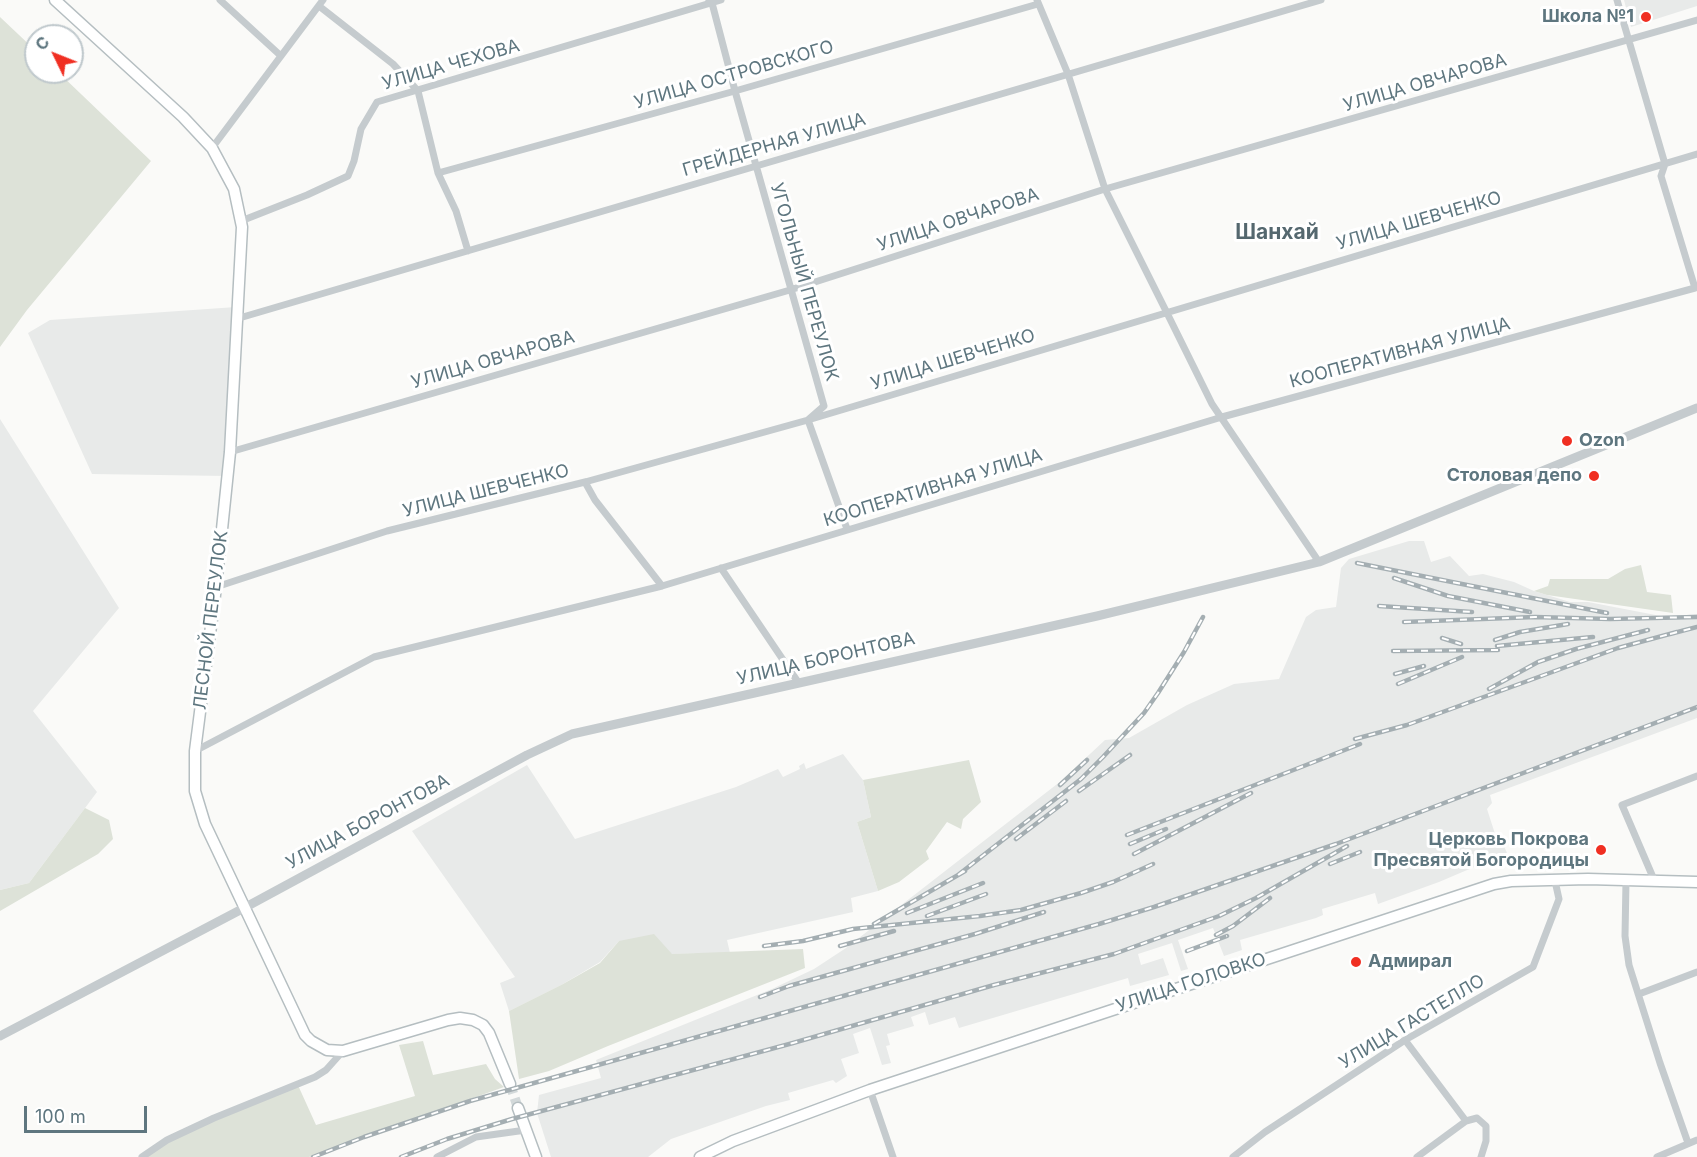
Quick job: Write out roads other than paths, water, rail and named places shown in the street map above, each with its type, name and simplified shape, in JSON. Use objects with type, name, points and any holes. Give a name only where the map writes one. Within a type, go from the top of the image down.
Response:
[{"type":"main road","name":"ЛЕСНОЙ ПЕРЕУЛОК","points":[[56,0],[183,117],[212,148],[234,189],[242,227],[230,452],[195,751],[195,791],[205,824],[305,1035],[322,1048],[343,1052]]},
{"type":"main road","name":"УЛИЦА ГОЛОВКО","points":[[700,1157],[733,1141],[870,1090],[1494,884],[1511,881],[1588,879],[1697,882]]},
{"type":"main road","points":[[343,1052],[448,1020],[460,1018],[473,1020],[483,1025],[489,1033],[510,1084]]},
{"type":"main road","points":[[518,1108],[536,1157]]},
{"type":"street","points":[[220,0],[281,56]]},
{"type":"street","name":"УЛИЦА ЧЕХОВА","points":[[241,221],[308,195],[348,176],[361,129],[377,102],[418,92],[710,1],[721,0]]},
{"type":"street","name":"ГРЕЙДЕРНАЯ УЛИЦА","points":[[236,319],[1321,0]]},
{"type":"street","points":[[1617,0],[1665,164]]},
{"type":"street","name":"УГОЛЬНЫЙ ПЕРЕУЛОК","points":[[710,1],[824,406],[808,420]]},
{"type":"street","points":[[1038,2],[1068,74],[1105,189],[1212,404],[1319,562]]},
{"type":"street","name":"УЛИЦА ОСТРОВСКОГО","points":[[438,173],[735,91],[1038,2]]},
{"type":"street","points":[[212,148],[321,3],[393,64],[418,92],[438,173],[456,211],[468,251]]},
{"type":"street","name":"УЛИЦА ОВЧАРОВА","points":[[230,452],[790,290],[1105,189],[1697,20]]},
{"type":"street","name":"УЛИЦА ШЕВЧЕНКО","points":[[216,587],[387,531],[585,482],[808,420],[1697,154]]},
{"type":"street","name":"КООПЕРАТИВНАЯ УЛИЦА","points":[[195,751],[374,657],[662,586],[1222,417],[1695,288],[1662,176],[1665,164]]},
{"type":"street","name":"УЛИЦА БОРОНТОВА","points":[[0,1036],[244,908],[526,755],[572,734],[1105,614],[1319,562],[1697,408]]},
{"type":"street","points":[[808,420],[847,529]]},
{"type":"street","points":[[585,482],[595,500],[662,586]]},
{"type":"street","points":[[721,568],[798,682]]},
{"type":"street","points":[[1655,882],[1622,805],[1697,776]]},
{"type":"street","name":"УЛИЦА ГАСТЕЛЛО","points":[[1233,1157],[1265,1132],[1405,1040],[1533,967],[1559,900],[1555,881]]},
{"type":"street","points":[[1626,881],[1626,946],[1629,965],[1688,1143]]},
{"type":"street","points":[[1639,994],[1697,972]]},
{"type":"street","points":[[1405,1040],[1466,1121]]},
{"type":"street","points":[[142,1157],[167,1140],[195,1127],[315,1077],[326,1070],[343,1052]]},
{"type":"street","points":[[870,1090],[893,1157]]},
{"type":"street","points":[[1417,1157],[1466,1121],[1477,1118],[1486,1126],[1486,1141],[1480,1157]]},
{"type":"street","points":[[437,1157],[476,1137],[526,1130]]},
{"type":"street","points":[[1656,1157],[1697,1140]]},
{"type":"tunnel","points":[[510,1084],[518,1108]]},
{"type":"railway","points":[[1357,563],[1607,613]]},
{"type":"railway","points":[[1394,578],[1448,596],[1530,612]]},
{"type":"railway","points":[[1379,606],[1472,612]]},
{"type":"railway","points":[[958,875],[1081,779],[1103,757],[1144,713],[1184,652],[1203,617]]},
{"type":"railway","points":[[1404,622],[1535,617],[1610,619],[1697,617]]},
{"type":"railway","points":[[1495,640],[1520,632],[1568,624]]},
{"type":"railway","points":[[1670,634],[1697,627]]},
{"type":"railway","points":[[1489,689],[1538,662],[1576,649],[1648,630]]},
{"type":"railway","points":[[1355,739],[1407,725],[1618,648],[1677,632]]},
{"type":"railway","points":[[1497,646],[1593,637]]},
{"type":"railway","points":[[1442,638],[1461,644]]},
{"type":"railway","points":[[1393,651],[1498,650]]},
{"type":"railway","points":[[1398,684],[1462,657]]},
{"type":"railway","points":[[1395,674],[1424,666]]},
{"type":"railway","points":[[313,1157],[470,1101],[1154,907],[1336,844],[1697,707]]},
{"type":"railway","points":[[1127,835],[1360,744]]},
{"type":"railway","points":[[1079,791],[1130,755]]},
{"type":"railway","points":[[1060,785],[1087,760]]},
{"type":"railway","points":[[1134,854],[1251,793]]},
{"type":"railway","points":[[1016,839],[1066,801]]},
{"type":"railway","points":[[1130,844],[1166,829]]},
{"type":"railway","points":[[401,1157],[447,1139],[512,1119],[793,1043],[994,985],[1114,954],[1219,916],[1256,898],[1347,846]]},
{"type":"railway","points":[[1330,864],[1360,852]]},
{"type":"railway","points":[[764,946],[803,941],[853,929],[1021,910],[1113,882],[1153,864]]},
{"type":"railway","points":[[874,924],[965,871]]},
{"type":"railway","points":[[907,913],[983,883]]},
{"type":"railway","points":[[927,916],[986,894]]},
{"type":"railway","points":[[1216,935],[1233,926],[1270,898]]},
{"type":"railway","points":[[760,997],[789,986],[975,934],[1044,912]]},
{"type":"railway","points":[[840,946],[894,931]]},
{"type":"railway","points":[[1187,951],[1227,936]]},
{"type":"place","name":"Школа №1","points":[[1646,17]]},
{"type":"place","name":"Ozon","points":[[1567,441]]},
{"type":"place","name":"Столовая депо","points":[[1594,476]]},
{"type":"place","name":"Церковь Покрова Пресвятой Богородицы","points":[[1601,850]]},
{"type":"place","name":"Адмирал","points":[[1356,962]]},
{"type":"district","name":"Шанхай","points":[[1277,233]]}]
